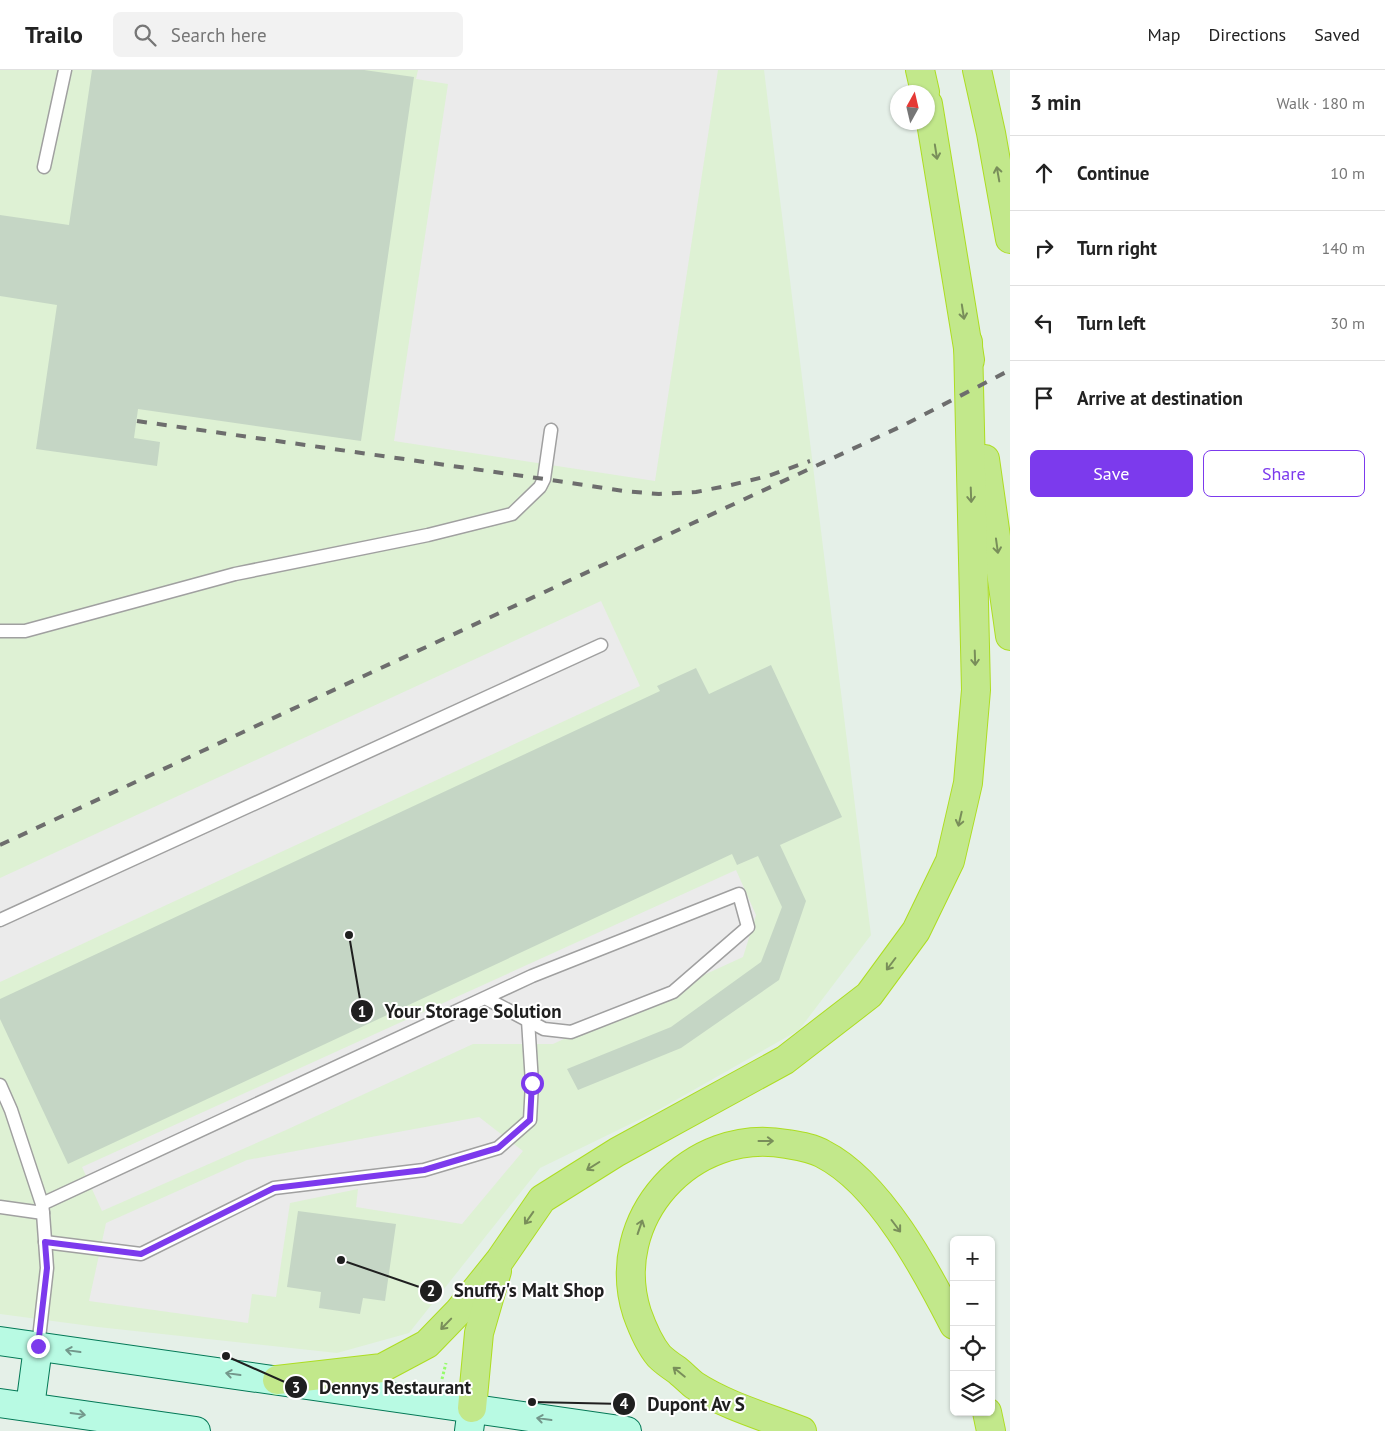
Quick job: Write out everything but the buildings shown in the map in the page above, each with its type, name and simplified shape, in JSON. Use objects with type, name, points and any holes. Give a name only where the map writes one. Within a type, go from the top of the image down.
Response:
[{"type":"highway","points":[[920,70],[923,85]]},
{"type":"highway","points":[[977,70],[1010,239]]},
{"type":"highway","points":[[932,130],[968,342],[1010,636]]},
{"type":"highway","points":[[277,1380],[382,1368],[427,1344],[459,1311],[500,1260],[542,1199],[617,1152],[785,1060],[868,995],[916,931],[950,861],[968,783],[970,764],[976,690],[968,342]]},
{"type":"highway","points":[[802,1431],[727,1402],[694,1385],[659,1356],[643,1329],[633,1298],[632,1270],[634,1245],[642,1220],[657,1195],[676,1174],[698,1159],[722,1147],[746,1142],[771,1141],[822,1153],[845,1168],[879,1202],[929,1276],[950,1317]]},
{"type":"highway","points":[[471,1420],[479,1333],[500,1260]]},
{"type":"highway","points":[[988,1416],[991,1431]]},
{"type":"main road","points":[[0,1341],[277,1380],[471,1420],[627,1431]]},
{"type":"main road","points":[[30,1407],[38,1346]]},
{"type":"main road","points":[[0,1403],[196,1431]]},
{"type":"lane","points":[[44,168],[65,70]]},
{"type":"lane","points":[[0,631],[25,631],[235,574],[428,535],[512,514],[540,488],[544,479],[550,430]]},
{"type":"lane","points":[[0,920],[601,645]]},
{"type":"lane","points":[[0,1207],[43,1208],[484,998],[532,976],[739,894],[748,927],[673,992],[571,1032],[544,1029],[484,998]]},
{"type":"lane","points":[[45,1242],[141,1254],[274,1188],[424,1170],[498,1148],[530,1120],[532,1083],[528,1020]]},
{"type":"lane","points":[[0,1085],[11,1110],[43,1208],[47,1268],[38,1346]]},
{"type":"shaded area","points":[[0,70],[764,70],[871,935],[799,1030],[653,1113],[540,1168],[409,1333],[337,1353],[98,1327],[0,1314]]},
{"type":"shaded area","points":[[418,70],[718,70],[655,481],[394,441],[448,84],[416,79]]},
{"type":"shaded area","points":[[601,601],[640,686],[0,982],[0,878]]},
{"type":"shaded area","points":[[736,870],[756,915],[743,957],[553,1044],[473,1044],[286,1130],[102,1211],[82,1167]]},
{"type":"shaded area","points":[[479,1117],[523,1151],[462,1224],[356,1207],[358,1189],[290,1203],[276,1297],[252,1294],[248,1323],[89,1301],[106,1223],[247,1160]]},
{"type":"railway","points":[[0,845],[904,425],[1010,370]]},
{"type":"railway","points":[[137,421],[623,491],[659,494],[696,492],[731,485],[768,476],[810,461]]},
{"type":"place","name":"Your Storage Solution","points":[[349,935]]},
{"type":"place","name":"Snuffy's Malt Shop","points":[[341,1260]]},
{"type":"place","name":"Dennys Restaurant","points":[[226,1356]]},
{"type":"place","name":"Dupont Av S","points":[[532,1402]]},
{"type":"route","points":[[38,1346],[47,1268],[45,1242],[141,1254],[274,1188],[424,1170],[498,1148],[530,1120],[532,1083]]}]
